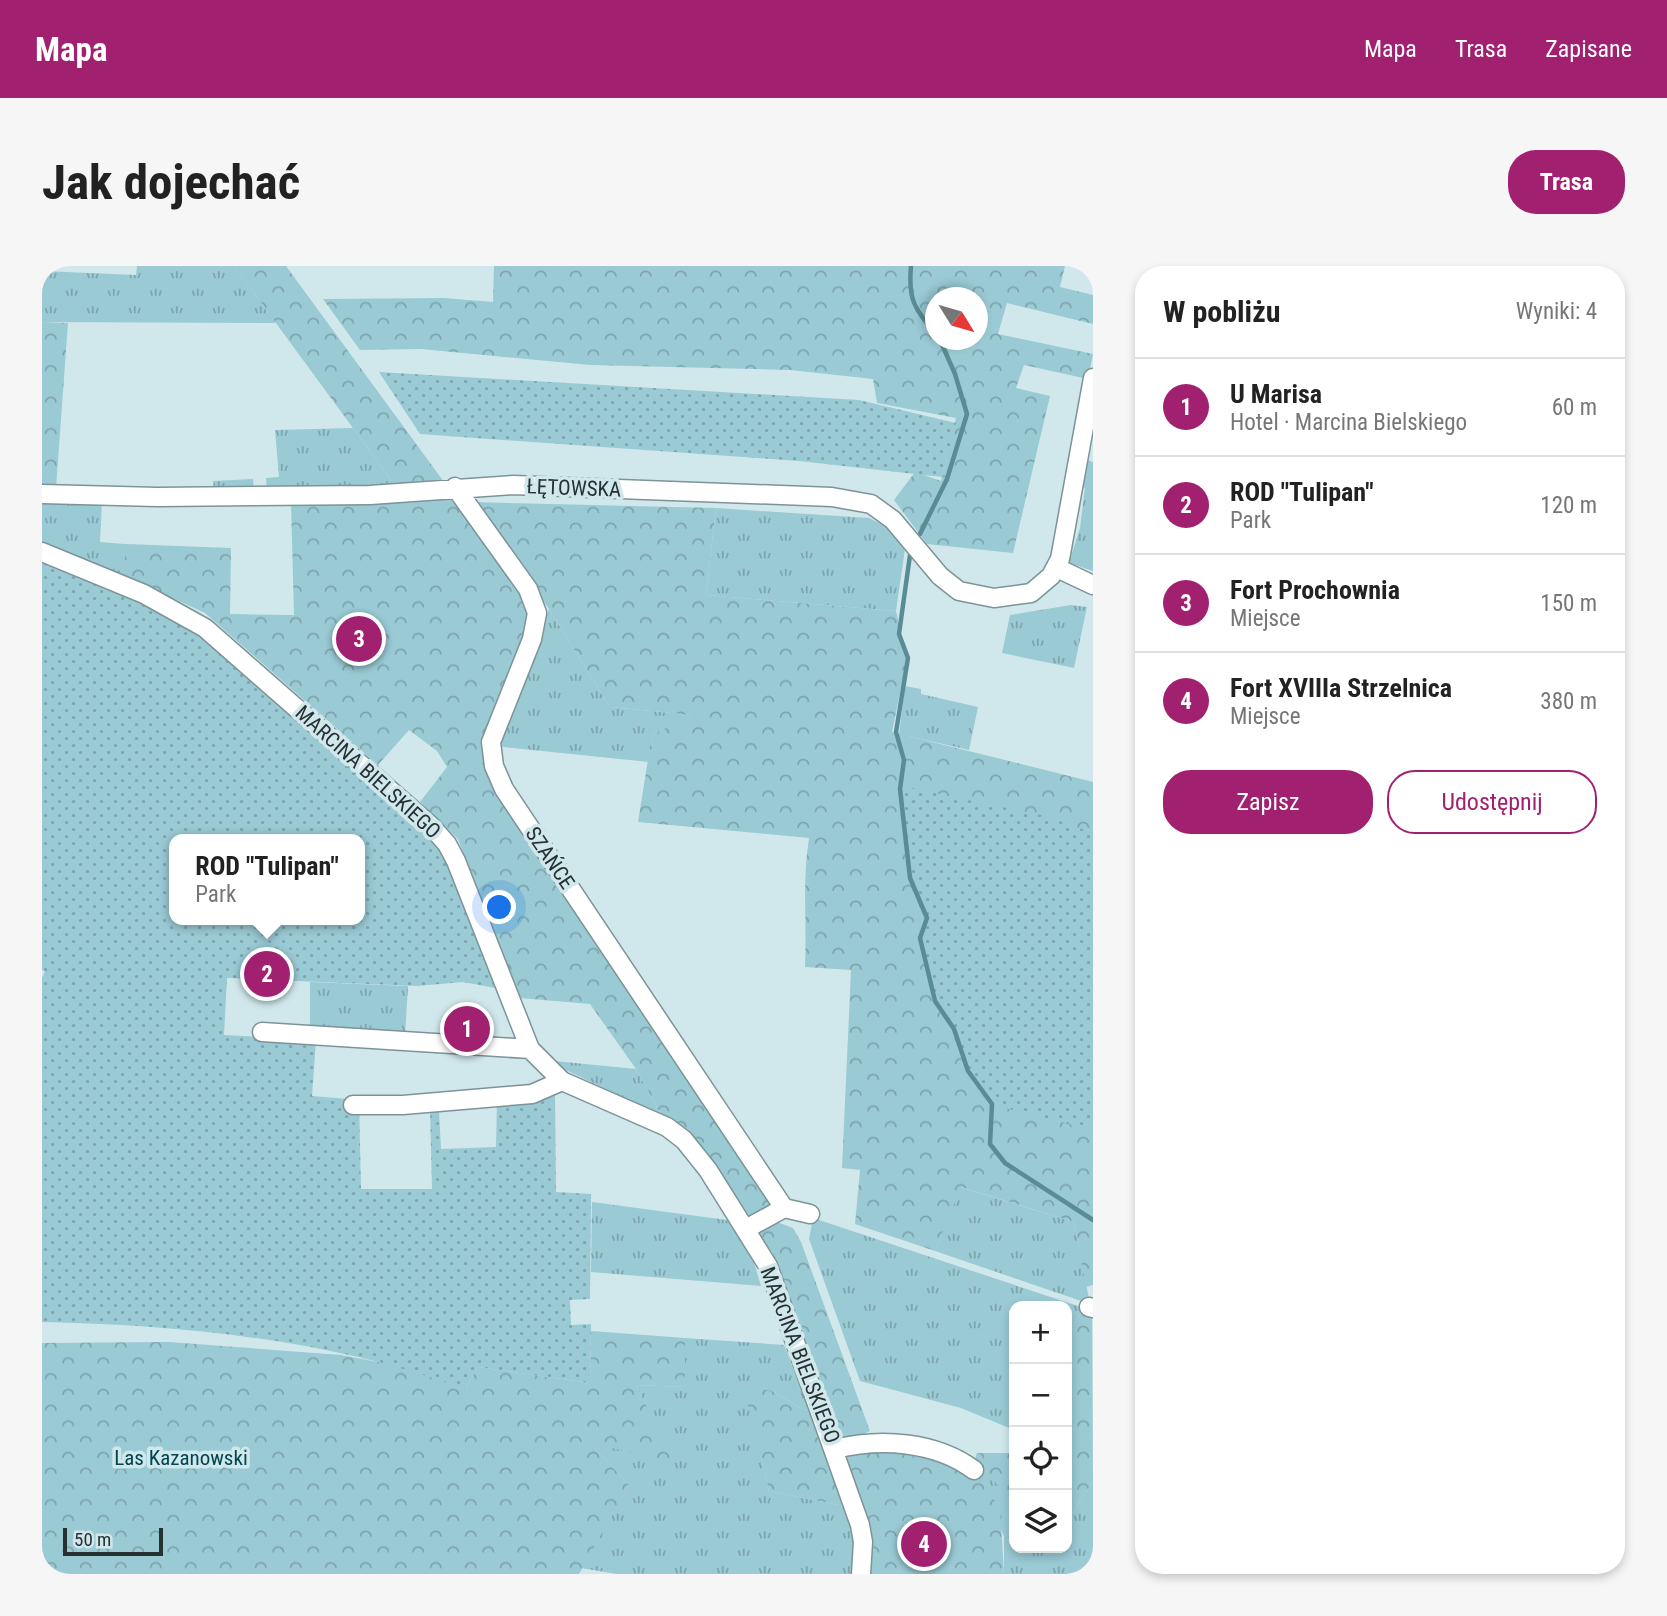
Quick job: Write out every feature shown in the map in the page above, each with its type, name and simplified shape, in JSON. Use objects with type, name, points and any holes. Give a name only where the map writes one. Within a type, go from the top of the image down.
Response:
[{"type":"street","points":[[1093,378],[1057,568],[1093,585]]},
{"type":"street","name":"ŁĘTOWSKA","points":[[42,494],[157,497],[370,495],[513,485],[832,497],[871,505],[893,520],[940,576],[959,591],[972,595],[1008,597],[1031,593],[1057,568]]},
{"type":"street","name":"SZAŃCE","points":[[455,487],[528,589],[537,613],[532,639],[491,742],[494,766],[504,789],[784,1208]]},
{"type":"street","name":"MARCINA BIELSKIEGO","points":[[42,552],[144,594],[205,628],[431,826],[447,844],[465,881],[530,1049],[562,1081],[656,1121],[684,1140],[746,1229],[768,1266],[860,1525],[863,1542],[860,1574]]},
{"type":"street","points":[[262,1032],[530,1049]]},
{"type":"street","points":[[353,1105],[403,1105],[532,1094],[562,1081]]},
{"type":"street","points":[[746,1229],[784,1208],[810,1214]]},
{"type":"street","points":[[835,1449],[862,1442],[888,1443],[944,1454],[974,1470]]},
{"type":"green space","points":[[137,266],[234,266],[276,323],[42,322],[42,271],[136,275]]},
{"type":"green space","points":[[234,266],[286,266],[444,482],[397,488]]},
{"type":"green space","points":[[494,266],[1065,266],[1060,287],[1093,295],[1093,324],[1007,303],[998,334],[1093,354],[1088,379],[1024,365],[1016,388],[1050,396],[1013,553],[927,544],[894,500],[915,472],[941,481],[956,418],[877,403],[873,379],[790,370],[590,365],[421,349],[360,350],[323,299],[444,298],[493,302]]},
{"type":"green space","points":[[42,322],[68,323],[56,488],[42,487]]},
{"type":"green space","points":[[379,372],[859,400],[956,423],[942,477],[799,461],[420,434]]},
{"type":"green space","points":[[353,428],[397,488],[267,490],[266,478],[279,477],[275,430]]},
{"type":"green space","points":[[1081,458],[1093,462],[1093,571],[1069,563],[1080,528],[1085,488],[1077,486]]},
{"type":"green space","points":[[253,479],[254,491],[214,491],[213,481]]},
{"type":"green space","points":[[458,496],[525,594],[533,616],[485,757],[773,1202],[749,1220],[662,1116],[636,1069],[590,1004],[520,998],[458,839],[420,802],[447,767],[437,751],[409,730],[378,765],[205,613],[125,576],[125,544],[231,548],[230,614],[294,615],[291,502]]},
{"type":"green space","points":[[42,500],[102,502],[100,542],[125,544],[125,576],[42,547]]},
{"type":"green space","points":[[471,502],[716,508],[706,595],[896,611],[907,658],[892,732],[1093,782],[1093,1285],[1086,1287],[1074,1222],[961,1187],[935,1251],[855,1224],[860,1170],[842,1168],[851,970],[805,967],[805,886],[809,838],[638,822],[652,735],[692,715],[610,707],[549,609]]},
{"type":"green space","points":[[716,508],[869,518],[887,527],[905,549],[896,611],[706,595]]},
{"type":"green space","points":[[42,559],[131,595],[185,623],[385,790],[448,859],[495,988],[463,982],[417,986],[227,978],[224,1035],[316,1040],[312,1096],[359,1100],[361,1189],[432,1189],[430,1108],[445,1106],[439,1112],[441,1149],[496,1147],[497,1101],[555,1096],[556,1192],[591,1194],[590,1299],[570,1300],[571,1325],[591,1324],[590,1383],[478,1367],[465,1389],[363,1358],[257,1338],[149,1327],[42,1322],[42,978],[45,971],[42,970]]},
{"type":"green space","points":[[1071,605],[1087,607],[1074,668],[1002,653],[1010,615]]},
{"type":"green space","points":[[549,609],[610,707],[693,715],[652,735],[649,762],[494,746]]},
{"type":"green space","points":[[905,686],[921,689],[921,694],[978,707],[969,750],[899,734]]},
{"type":"green space","points":[[897,785],[1046,816],[1093,833],[1093,1130],[989,1104],[966,1072],[951,1030],[934,1004],[918,938],[924,918],[908,878]]},
{"type":"green space","points":[[310,982],[408,986],[405,1036],[310,1031]]},
{"type":"green space","points":[[545,1060],[636,1069],[662,1116]]},
{"type":"green space","points":[[960,1187],[1074,1222],[1090,1304],[935,1251]]},
{"type":"green space","points":[[592,1202],[727,1220],[752,1256],[761,1286],[591,1272]]},
{"type":"green space","points":[[813,1218],[1063,1301],[1009,1301],[1009,1428],[961,1408],[860,1381],[809,1239]]},
{"type":"green space","points":[[774,1221],[793,1228],[801,1242],[870,1431],[844,1442],[839,1440],[772,1252],[757,1232]]},
{"type":"green space","points":[[1072,1304],[1084,1308],[1072,1329]]},
{"type":"green space","points":[[1084,1308],[1092,1311],[1093,1481],[1072,1513],[1072,1364],[1072,1329]]},
{"type":"green space","name":"Las Kazanowski","points":[[591,1331],[685,1338],[685,1387],[636,1385],[674,1462],[590,1443],[629,1485],[579,1574],[42,1574],[42,1343],[169,1342],[341,1355],[410,1368],[465,1389],[478,1367],[590,1383]]},
{"type":"green space","points":[[685,1338],[784,1345],[809,1409],[804,1410],[770,1390],[745,1390],[769,1491],[844,1506],[856,1546],[851,1566],[855,1574],[617,1574],[581,1568],[629,1485],[589,1442],[672,1461],[636,1385],[685,1387]]},
{"type":"green space","points":[[744,1389],[770,1390],[804,1410],[809,1409],[844,1506],[769,1491]]},
{"type":"green space","points":[[856,1449],[939,1456],[959,1472],[975,1475],[985,1485],[1000,1509],[1004,1574],[866,1574],[872,1537],[845,1458]]},
{"type":"green space","points":[[977,1453],[1009,1453],[1009,1492],[997,1484],[975,1459]]},
{"type":"green space","points":[[982,1468],[1009,1492],[1009,1553],[1072,1553],[1072,1513],[1093,1481],[1093,1574],[1004,1574],[1004,1536],[975,1475]]},
{"type":"waterway","points":[[911,266],[912,296],[925,321]]},
{"type":"waterway","points":[[920,534],[947,479],[967,414],[944,350]]},
{"type":"waterway","points":[[910,555],[899,634],[908,658],[896,732],[904,760],[900,789],[910,878],[927,918],[920,938],[935,1001],[954,1029],[968,1071],[992,1104],[990,1144],[1005,1163],[1093,1220]]},
{"type":"place","name":"Fort Prochownia","points":[[359,639]]},
{"type":"place","name":"ROD \"Tulipan\"","points":[[267,974]]},
{"type":"place","name":"U Marisa","points":[[467,1029]]},
{"type":"place","name":"Fort XVIIIa Strzelnica","points":[[924,1544]]}]
